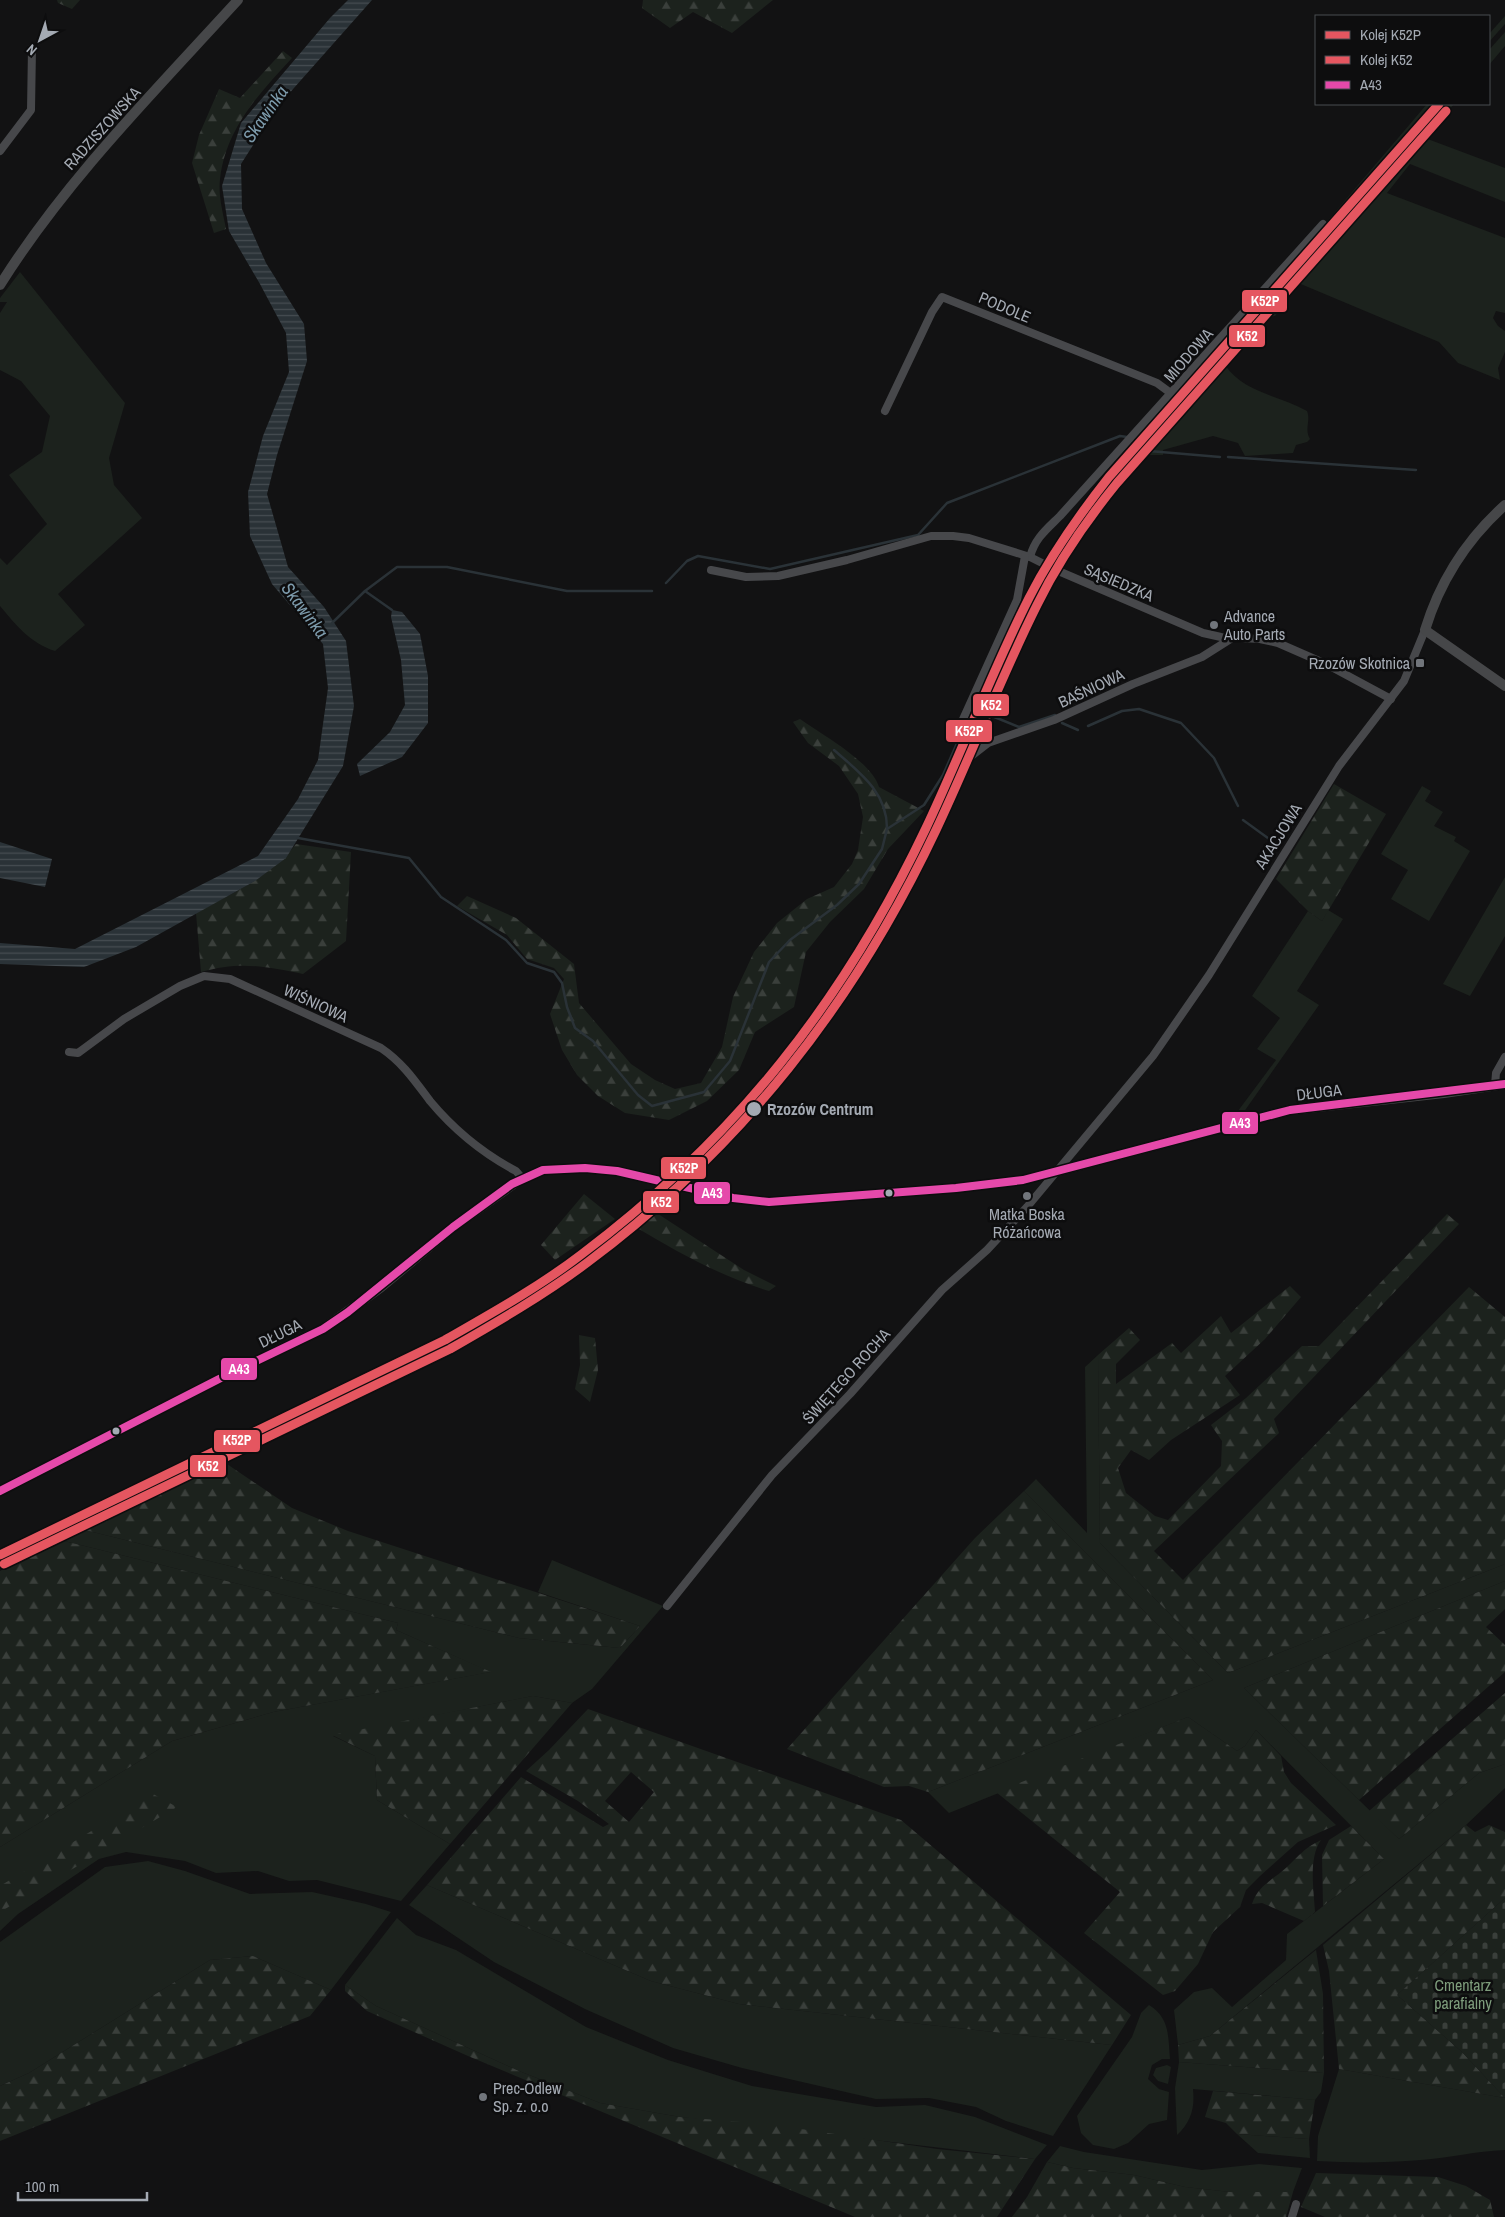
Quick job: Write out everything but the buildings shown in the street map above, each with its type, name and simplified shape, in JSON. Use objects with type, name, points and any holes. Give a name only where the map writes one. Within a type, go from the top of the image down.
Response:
[{"type":"street","name":"RADZISZOWSKA","points":[[0,285],[32,235],[79,176],[238,0]]},
{"type":"street","points":[[0,151],[31,110],[32,48]]},
{"type":"street","name":"MIODOWA","points":[[955,736],[1017,600],[1028,556],[1041,534],[1172,394],[1323,224]]},
{"type":"street","name":"PODOLE","points":[[885,411],[932,312],[942,298],[1157,383],[1172,394]]},
{"type":"street","name":"AKACJOWA","points":[[1054,1172],[1153,1056],[1173,1029],[1339,766],[1404,681],[1425,630],[1436,595],[1451,568],[1505,505]]},
{"type":"street","name":"SĄSIEDZKA","points":[[711,570],[746,577],[778,576],[847,560],[931,536],[969,538],[1028,556],[1202,633],[1232,638],[1260,639],[1285,646],[1326,664],[1391,699]]},
{"type":"street","points":[[1425,630],[1505,686]]},
{"type":"street","name":"BAŚNIOWA","points":[[966,765],[973,754],[988,743],[1054,720],[1133,684],[1202,657],[1232,638]]},
{"type":"street","name":"WIŚNIOWA","points":[[69,1052],[78,1053],[124,1019],[197,978],[215,976],[230,979],[381,1048],[396,1058],[431,1102],[460,1133],[471,1143],[516,1171],[522,1178]]},
{"type":"street","points":[[1500,1084],[1496,1073],[1505,1058]]},
{"type":"street","name":"DŁUGA","points":[[1054,1172],[1290,1110],[1500,1084]]},
{"type":"street","name":"ŚWIĘTEGO ROCHA","points":[[667,1606],[772,1475],[850,1394],[942,1290],[994,1243],[1054,1172]]},
{"type":"street","name":"DŁUGA","points":[[0,1491],[219,1379],[323,1329],[380,1288],[453,1227],[522,1178]]},
{"type":"street","points":[[1292,2217],[1296,2204]]},
{"type":"green space","points":[[57,0],[80,0],[72,9],[58,3]]},
{"type":"green space","points":[[643,0],[773,0],[732,33],[693,12],[670,28],[642,8]]},
{"type":"green space","points":[[1505,16],[1505,24],[1490,41],[1490,33]]},
{"type":"green space","points":[[1505,32],[1505,46],[1490,64],[1490,49]]},
{"type":"green space","points":[[283,51],[292,58],[256,99],[229,144],[223,161],[220,179],[221,204],[226,229],[214,233],[192,163],[199,135],[219,89],[240,98]]},
{"type":"green space","points":[[1426,105],[1434,105],[1137,440],[1135,438],[1324,225]]},
{"type":"green space","points":[[1441,105],[1453,105],[1425,138],[1505,168],[1505,202],[1410,164],[1387,193],[1505,238],[1505,313],[1496,311],[1493,318],[1498,326],[1505,331],[1505,352],[1498,368],[1500,380],[1458,363],[1439,342],[1296,282],[1281,302],[1281,309],[1275,316],[1263,318],[1225,365],[1242,382],[1252,388],[1307,411],[1308,435],[1310,439],[1307,442],[1296,445],[1293,453],[1245,456],[1238,443],[1213,436],[1163,450],[1163,455],[1138,455],[1075,537],[1074,541],[1077,544],[1063,570],[1051,563],[1080,519],[1114,476]]},
{"type":"green space","points":[[20,272],[125,403],[109,458],[114,485],[142,518],[58,594],[85,625],[55,651],[46,648],[31,638],[0,606],[0,558],[7,565],[47,524],[9,475],[42,452],[50,416],[21,381],[0,370],[0,313],[7,302],[0,302],[0,298]]},
{"type":"green space","points":[[800,719],[856,758],[867,768],[879,787],[924,811],[888,849],[864,889],[830,922],[806,952],[794,1007],[755,1032],[739,1070],[707,1101],[669,1120],[625,1113],[598,1096],[577,1075],[562,1050],[550,1014],[564,979],[554,968],[527,959],[507,935],[457,906],[467,896],[516,918],[574,964],[579,1003],[631,1064],[655,1080],[675,1089],[701,1083],[722,1047],[733,997],[754,952],[777,923],[807,899],[834,887],[852,864],[858,850],[863,817],[858,794],[839,766],[808,743],[793,722]]},
{"type":"green space","points":[[1334,784],[1386,814],[1322,921],[1308,911],[1276,879]]},
{"type":"green space","points":[[1422,786],[1431,791],[1425,801],[1443,812],[1434,826],[1456,837],[1454,841],[1470,851],[1429,921],[1391,899],[1408,870],[1381,854]]},
{"type":"green space","points":[[296,844],[351,852],[346,941],[303,974],[252,966],[228,967],[201,972],[196,913],[263,875],[286,856]]},
{"type":"green space","points":[[1505,877],[1505,936],[1470,996],[1443,984]]},
{"type":"green space","points":[[1328,910],[1343,919],[1297,991],[1319,1005],[1241,1116],[1232,1119],[1276,1060],[1257,1049],[1280,1018],[1252,996],[1308,911],[1322,921]]},
{"type":"green space","points":[[584,1194],[615,1219],[555,1260],[541,1245]]},
{"type":"green space","points":[[652,1210],[744,1270],[776,1286],[769,1291],[716,1271],[634,1226]]},
{"type":"green space","points":[[1447,1214],[1459,1224],[1274,1419],[1279,1433],[1154,1551],[1183,1580],[1469,1287],[1505,1317],[1505,1564],[1228,1673],[1100,1543],[1098,1355],[1129,1328],[1140,1340],[1116,1364],[1116,1384],[1172,1343],[1181,1353],[1221,1316],[1231,1333],[1290,1286],[1301,1297],[1265,1339],[1225,1376],[1240,1395],[1171,1440],[1149,1460],[1131,1450],[1118,1468],[1126,1493],[1155,1516],[1168,1520],[1221,1466],[1222,1441],[1211,1425],[1246,1398],[1302,1346],[1319,1346]]},
{"type":"green space","points":[[579,1335],[595,1338],[598,1370],[590,1402],[575,1389],[580,1365]]},
{"type":"green space","points":[[1098,1355],[1100,1543],[1228,1673],[1505,1564],[1505,1581],[1244,1688],[1399,1839],[1479,1773],[1505,1764],[1505,1788],[1466,1825],[1210,2036],[1178,2045],[1174,2010],[1194,1992],[1212,1988],[1232,2007],[1286,1960],[1287,1934],[1384,1859],[1256,1730],[1245,1746],[1237,1751],[1188,1717],[949,1813],[928,1792],[1213,1680],[1024,1491],[1036,1479],[1087,1533],[1085,1367]]},
{"type":"green space","points":[[224,1462],[292,1508],[348,1531],[640,1626],[620,1648],[519,1638],[81,1529]]},
{"type":"green space","points":[[1024,1491],[1213,1680],[928,1792],[909,1786],[884,1787],[787,1749],[975,1538]]},
{"type":"green space","points":[[81,1529],[519,1638],[620,1648],[640,1626],[538,1592],[552,1560],[663,1606],[592,1689],[572,1703],[533,1696],[333,1736],[375,1756],[377,1800],[450,1844],[401,1901],[317,1880],[289,1881],[258,1871],[216,1873],[185,1861],[126,1852],[99,1859],[18,1914],[0,1931],[0,1847],[172,1741],[273,1712],[490,1672],[396,1630],[398,1623],[60,1540]]},
{"type":"green space","points":[[60,1540],[398,1623],[396,1630],[491,1672],[273,1712],[172,1741],[0,1847],[0,1571]]},
{"type":"green space","points":[[1505,1581],[1505,1609],[1486,1627],[1505,1645],[1505,1672],[1359,1800],[1244,1688]]},
{"type":"green space","points":[[1505,1693],[1505,1764],[1479,1773],[1399,1839],[1369,1811]]},
{"type":"green space","points":[[533,1696],[572,1703],[450,1844],[377,1800],[375,1756],[332,1735]]},
{"type":"green space","points":[[588,1709],[901,1820],[1131,2015],[1112,2045],[739,2004],[651,1981],[427,1885],[521,1777],[603,1827],[609,1824],[578,1801],[526,1771]],"holes":[[[631,1772],[654,1792],[629,1822],[605,1801]]]},
{"type":"green space","points":[[1188,1717],[1237,1751],[1245,1746],[1256,1730],[1281,1756],[1284,1772],[1291,1783],[1336,1825],[1298,1842],[1260,1876],[1246,1890],[1240,1907],[1213,1932],[1198,1964],[1175,1991],[1163,1995],[1084,1933],[1120,1892],[996,1792]]},
{"type":"green space","points":[[153,1794],[177,1807],[0,1912],[0,1886]]},
{"type":"green space","points":[[1466,1825],[1475,1832],[1489,1825],[1505,1832],[1505,1898],[1397,1995],[1462,2052],[1505,2098],[1339,2069],[1329,1971],[1323,1945]]},
{"type":"green space","points":[[1351,1826],[1384,1859],[1323,1906],[1322,1855],[1329,1840]]},
{"type":"green space","points":[[1321,1840],[1314,1856],[1313,1865],[1315,1912],[1304,1921],[1262,1903],[1252,1904],[1262,1887],[1306,1849]]},
{"type":"green space","points":[[148,1861],[185,1871],[250,1894],[312,1892],[366,1904],[391,1912],[331,1990],[253,1956],[210,1960],[29,2073],[0,2086],[0,1942],[105,1867]]},
{"type":"green space","points":[[427,1885],[651,1981],[739,2004],[1112,2045],[1053,2136],[1006,2121],[976,2107],[929,2098],[876,2099],[742,2068],[673,2048],[585,2009],[494,1962],[409,1905]]},
{"type":"green space","name":"Cmentarz parafialny","points":[[1505,1898],[1505,2098],[1462,2052],[1397,1995]]},
{"type":"green space","points":[[397,1918],[416,1935],[456,1950],[586,2027],[668,2060],[752,2086],[876,2107],[925,2105],[975,2117],[1047,2145],[1035,2159],[680,2117],[600,2103],[519,2071],[376,2006],[345,1985]]},
{"type":"green space","points":[[1316,1950],[1323,1994],[1324,2073],[1179,2062],[1178,2045],[1210,2036]]},
{"type":"green space","points":[[253,1956],[331,1990],[310,2016],[0,2141],[0,2086],[29,2073],[210,1960]]},
{"type":"green space","points":[[345,1985],[376,2006],[519,2071],[600,2103],[680,2117],[767,2124],[937,2149],[1035,2159],[997,2217],[855,2217],[468,2056],[367,2011],[345,1991]]},
{"type":"green space","points":[[1149,2005],[1161,2016],[1167,2028],[1170,2059],[1162,2059],[1152,2065],[1148,2079],[1159,2089],[1169,2092],[1167,2120],[1149,2124],[1128,2143],[1114,2149],[1093,2145],[1081,2133],[1077,2116],[1132,2037],[1141,2013]]},
{"type":"green space","points":[[1179,2062],[1324,2073],[1321,2092],[1315,2100],[1193,2089],[1193,2108],[1189,2120],[1177,2135],[1175,2088]]},
{"type":"green space","points":[[1167,2065],[1171,2067],[1168,2084],[1158,2081],[1153,2075],[1156,2068]]},
{"type":"green space","points":[[1339,2069],[1505,2098],[1505,2150],[1408,2161],[1317,2161],[1318,2136]]},
{"type":"green space","points":[[1213,2091],[1315,2100],[1309,2139],[1237,2134],[1226,2123],[1205,2117]]},
{"type":"green space","points":[[1237,2134],[1309,2139],[1310,2158],[1258,2153]]},
{"type":"green space","points":[[1060,2146],[1084,2152],[1202,2170],[1259,2164],[1302,2168],[1293,2192],[1230,2192],[1185,2187],[1134,2175],[1073,2168],[1047,2162]]},
{"type":"green space","points":[[1047,2162],[1073,2168],[1134,2175],[1185,2187],[1230,2192],[1293,2192],[1286,2217],[1012,2217],[1027,2197]]},
{"type":"green space","points":[[1316,2173],[1438,2177],[1466,2186],[1490,2200],[1494,2217],[1325,2217],[1301,2207]]},
{"type":"water","name":"Skawinka","points":[[348,0],[372,0],[278,106],[241,164],[242,209],[266,263],[304,324],[307,361],[277,455],[267,494],[288,567],[324,607],[346,641],[354,706],[343,766],[286,858],[255,881],[136,947],[84,967],[0,964],[0,943],[75,949],[258,856],[298,799],[318,760],[328,688],[323,644],[272,584],[250,536],[248,492],[263,436],[289,372],[286,333],[229,231],[222,186],[241,123],[330,18]]},
{"type":"water","points":[[392,610],[402,612],[420,634],[428,676],[428,723],[402,757],[360,776],[357,764],[390,732],[405,705],[401,660],[391,617]]},
{"type":"water","points":[[0,842],[52,859],[45,887],[0,878]]},
{"type":"waterway","points":[[666,583],[687,561],[698,556],[770,569],[918,535],[947,503],[1120,436],[1127,437]]},
{"type":"waterway","points":[[1140,447],[1149,451],[1220,457]]},
{"type":"waterway","points":[[1228,457],[1416,470]]},
{"type":"waterway","name":"Skawinka","points":[[332,623],[365,591],[397,567],[447,567],[567,591],[652,591]]},
{"type":"waterway","points":[[365,591],[392,610]]},
{"type":"waterway","points":[[298,838],[409,858],[441,897],[506,940],[527,963],[554,972],[562,983],[567,1007],[575,1028],[593,1041],[638,1095],[652,1106],[704,1092],[730,1061],[769,962],[790,940],[837,905],[859,884],[882,849],[887,829],[924,805],[943,775],[972,709]]},
{"type":"waterway","points":[[1088,726],[1122,711],[1139,709],[1181,723],[1214,758],[1238,806]]},
{"type":"waterway","points":[[987,714],[1019,727],[1055,715]]},
{"type":"waterway","points":[[1062,723],[1078,730]]},
{"type":"waterway","points":[[834,750],[862,775],[877,793],[886,815],[887,828]]},
{"type":"waterway","points":[[1243,820],[1272,841]]},
{"type":"rail line","name":"K52P","points":[[0,1555],[445,1340],[515,1299],[566,1266],[638,1209],[689,1163],[737,1114],[781,1062],[822,1008],[859,951],[894,891],[926,828],[1029,598],[1076,521],[1109,477],[1438,105]]},
{"type":"rail line","name":"K52","points":[[4,1564],[450,1349],[520,1308],[588,1262],[644,1218],[744,1121],[789,1068],[830,1013],[869,955],[904,894],[936,830],[1037,605],[1063,558],[1094,512],[1117,483],[1446,111]]},
{"type":"transit line","name":"A43","points":[[0,1491],[219,1379],[323,1329],[348,1312],[453,1227],[512,1184],[543,1170],[585,1168],[617,1171],[733,1198],[769,1202],[956,1188],[1023,1180],[1290,1110],[1505,1084]]},
{"type":"place","name":"Advance Auto Parts","points":[[1214,625]]},
{"type":"place","name":"Rzozów Skotnica","points":[[1420,663]]},
{"type":"place","name":"Rzozów Centrum","points":[[754,1109]]},
{"type":"place","name":"Matka Boska Różańcowa","points":[[1027,1196]]},
{"type":"place","name":"Prec-Odlew Sp. z. o.o","points":[[483,2097]]}]
